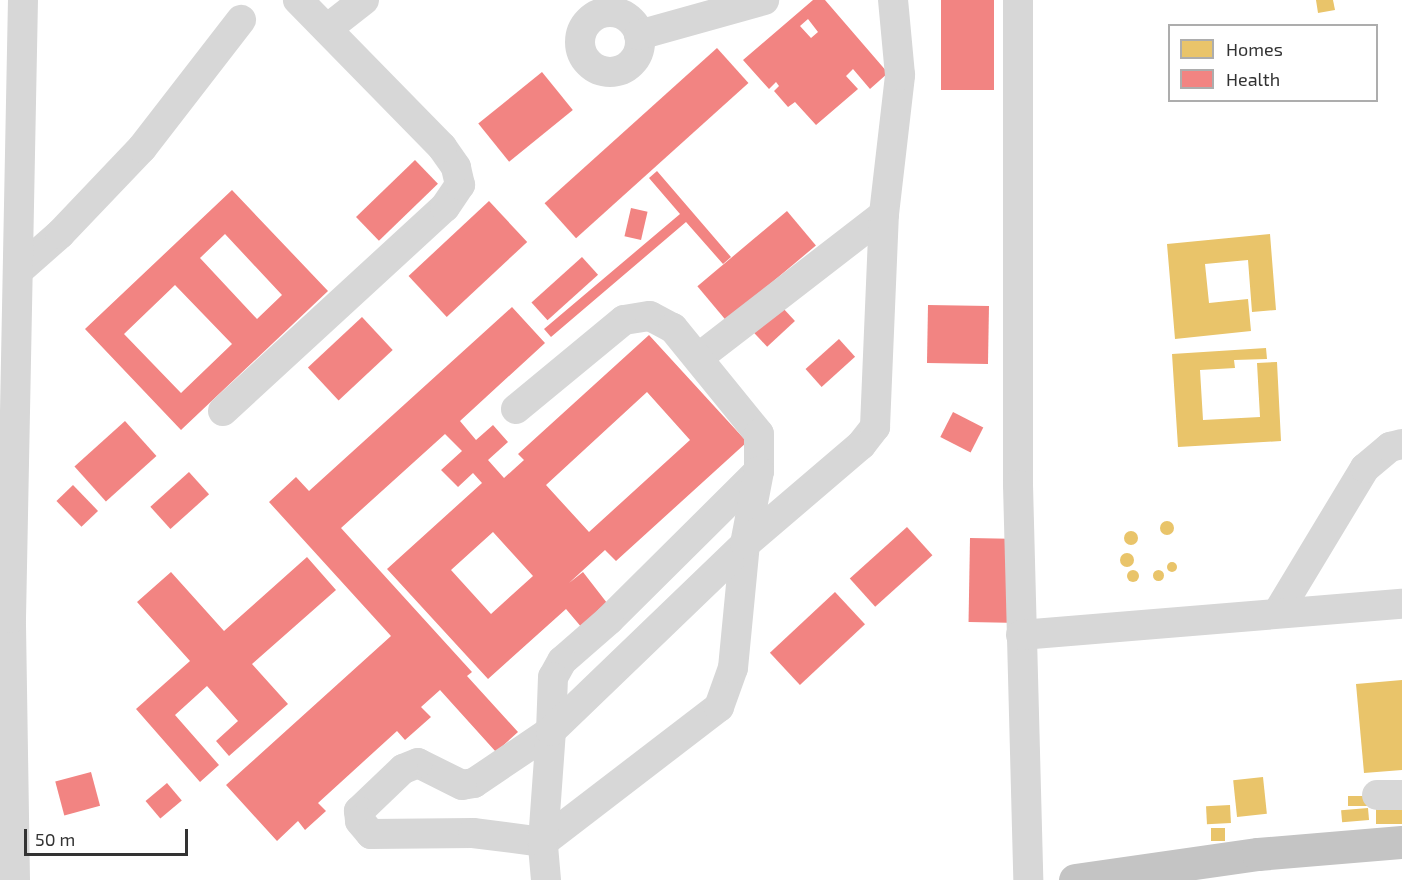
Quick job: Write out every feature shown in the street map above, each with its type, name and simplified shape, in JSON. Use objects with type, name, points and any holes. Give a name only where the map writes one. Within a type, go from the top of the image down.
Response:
[{"type":"highway","points":[[1075,880],[1258,854],[1402,842]]},
{"type":"street","points":[[15,880],[11,618],[23,0]]},
{"type":"street","points":[[223,411],[445,207],[460,185],[456,167],[442,147],[298,0]]},
{"type":"street","points":[[327,29],[364,0]]},
{"type":"street","points":[[639,35],[764,0]]},
{"type":"street","points":[[516,409],[624,320],[650,316],[673,328],[699,358],[759,434],[759,471],[745,544],[733,668],[719,707],[543,842],[472,833],[371,834],[360,820],[359,811],[403,769],[418,763],[462,785],[474,783],[551,731],[745,544],[861,445],[875,427],[884,214],[900,75],[893,0]]},
{"type":"street","points":[[1018,0],[1021,635],[1028,880]]},
{"type":"street","points":[[18,271],[60,234],[142,148],[241,20]]},
{"type":"street","points":[[699,358],[884,214]]},
{"type":"street","points":[[1278,612],[1365,468],[1390,447],[1402,444]]},
{"type":"street","points":[[546,880],[543,842],[553,677],[562,661],[609,620],[759,471]]},
{"type":"street","points":[[1021,635],[1278,612],[1402,604]]},
{"type":"street","points":[[472,833],[474,783]]},
{"type":"building: Homes","points":[[1316,0],[1333,0],[1335,10],[1318,13]]},
{"type":"building: Homes","points":[[1270,234],[1276,310],[1252,312],[1248,260],[1205,264],[1209,303],[1248,299],[1251,331],[1175,339],[1167,244]]},
{"type":"building: Homes","points":[[1266,348],[1267,359],[1234,360],[1235,368],[1200,370],[1203,420],[1260,417],[1257,363],[1277,362],[1281,441],[1178,447],[1172,354]]},
{"type":"building: Homes","points":[[1164,521],[1170,521],[1174,528],[1170,535],[1164,535],[1160,531],[1160,525]]},
{"type":"building: Homes","points":[[1131,531],[1136,533],[1138,538],[1136,543],[1131,545],[1126,543],[1124,538],[1126,533]]},
{"type":"building: Homes","points":[[1127,553],[1132,555],[1134,560],[1132,565],[1127,567],[1122,565],[1120,560],[1122,555]]},
{"type":"building: Homes","points":[[1172,562],[1176,563],[1176,571],[1172,572],[1168,571],[1167,567],[1168,563]]},
{"type":"building: Homes","points":[[1135,570],[1139,576],[1135,582],[1131,582],[1127,574]]},
{"type":"building: Homes","points":[[1158,570],[1162,571],[1162,579],[1158,580],[1154,579],[1153,575],[1154,571]]},
{"type":"building: Homes","points":[[1402,680],[1402,770],[1364,773],[1356,684]]},
{"type":"building: Homes","points":[[1263,777],[1267,814],[1237,817],[1233,780]]},
{"type":"building: Homes","points":[[1348,796],[1367,796],[1367,806],[1348,806]]},
{"type":"building: Homes","points":[[1376,803],[1402,803],[1402,824],[1376,824]]},
{"type":"building: Homes","points":[[1230,805],[1231,823],[1207,824],[1206,806]]},
{"type":"building: Homes","points":[[1368,808],[1369,820],[1342,822],[1341,810]]},
{"type":"building: Homes","points":[[1211,828],[1225,828],[1225,841],[1211,841]]},
{"type":"building: Health","points":[[813,0],[825,0],[888,73],[870,89],[853,69],[846,76],[858,89],[816,125],[795,102],[788,107],[774,91],[779,86],[776,82],[769,89],[743,60]],"holes":[[[808,19],[818,32],[811,38],[800,26]]]},
{"type":"building: Health","points":[[941,0],[994,0],[994,90],[941,90]]},
{"type":"building: Health","points":[[717,48],[748,83],[576,238],[545,203]]},
{"type":"building: Health","points":[[542,72],[573,110],[509,162],[478,124]]},
{"type":"building: Health","points":[[415,160],[438,184],[379,241],[356,217]]},
{"type":"building: Health","points":[[657,171],[731,257],[723,264],[686,222],[551,337],[544,329],[680,214],[649,178]]},
{"type":"building: Health","points":[[232,190],[328,291],[181,430],[85,329]],"holes":[[[225,234],[282,295],[257,319],[200,258]],[[175,285],[232,344],[181,393],[124,334]]]},
{"type":"building: Health","points":[[489,201],[527,242],[447,317],[409,276]]},
{"type":"building: Health","points":[[631,208],[648,212],[641,240],[624,236]]},
{"type":"building: Health","points":[[787,211],[816,245],[726,321],[697,286]]},
{"type":"building: Health","points":[[582,257],[598,275],[548,320],[531,303]]},
{"type":"building: Health","points":[[928,305],[989,306],[988,364],[927,363]]},
{"type":"building: Health","points":[[512,307],[545,343],[460,421],[476,440],[493,425],[508,442],[488,460],[504,478],[524,460],[518,454],[649,335],[747,442],[616,561],[605,550],[569,583],[583,572],[614,612],[588,635],[566,609],[488,679],[387,569],[482,483],[473,473],[458,487],[441,470],[462,451],[445,434],[341,528],[472,672],[467,676],[518,732],[496,752],[440,690],[421,707],[431,717],[405,740],[397,731],[318,803],[326,811],[305,830],[298,821],[277,841],[226,785],[391,636],[269,502],[296,477],[309,491]],"holes":[[[647,392],[690,440],[589,532],[546,485]],[[493,532],[533,576],[491,614],[451,570]]]},
{"type":"building: Health","points":[[782,307],[795,321],[767,347],[754,333]]},
{"type":"building: Health","points":[[362,317],[393,350],[339,400],[308,367]]},
{"type":"building: Health","points":[[839,339],[855,357],[822,387],[806,369]]},
{"type":"building: Health","points":[[953,412],[983,427],[971,452],[940,437]]},
{"type":"building: Health","points":[[125,421],[156,456],[106,501],[74,467]]},
{"type":"building: Health","points":[[189,472],[209,494],[170,529],[150,507]]},
{"type":"building: Health","points":[[73,485],[98,511],[81,527],[56,501]]},
{"type":"building: Health","points":[[907,527],[932,555],[875,607],[850,579]]},
{"type":"building: Health","points":[[970,538],[1009,539],[1008,623],[969,622]]},
{"type":"building: Health","points":[[307,557],[336,590],[252,664],[288,704],[229,756],[216,741],[238,721],[207,686],[175,715],[219,765],[200,782],[136,709],[190,661],[137,602],[171,572],[224,631]]},
{"type":"building: Health","points":[[835,592],[865,624],[800,685],[770,653]]},
{"type":"building: Health","points":[[91,772],[100,806],[64,815],[55,782]]},
{"type":"building: Health","points":[[167,783],[182,801],[160,819],[146,801]]}]
